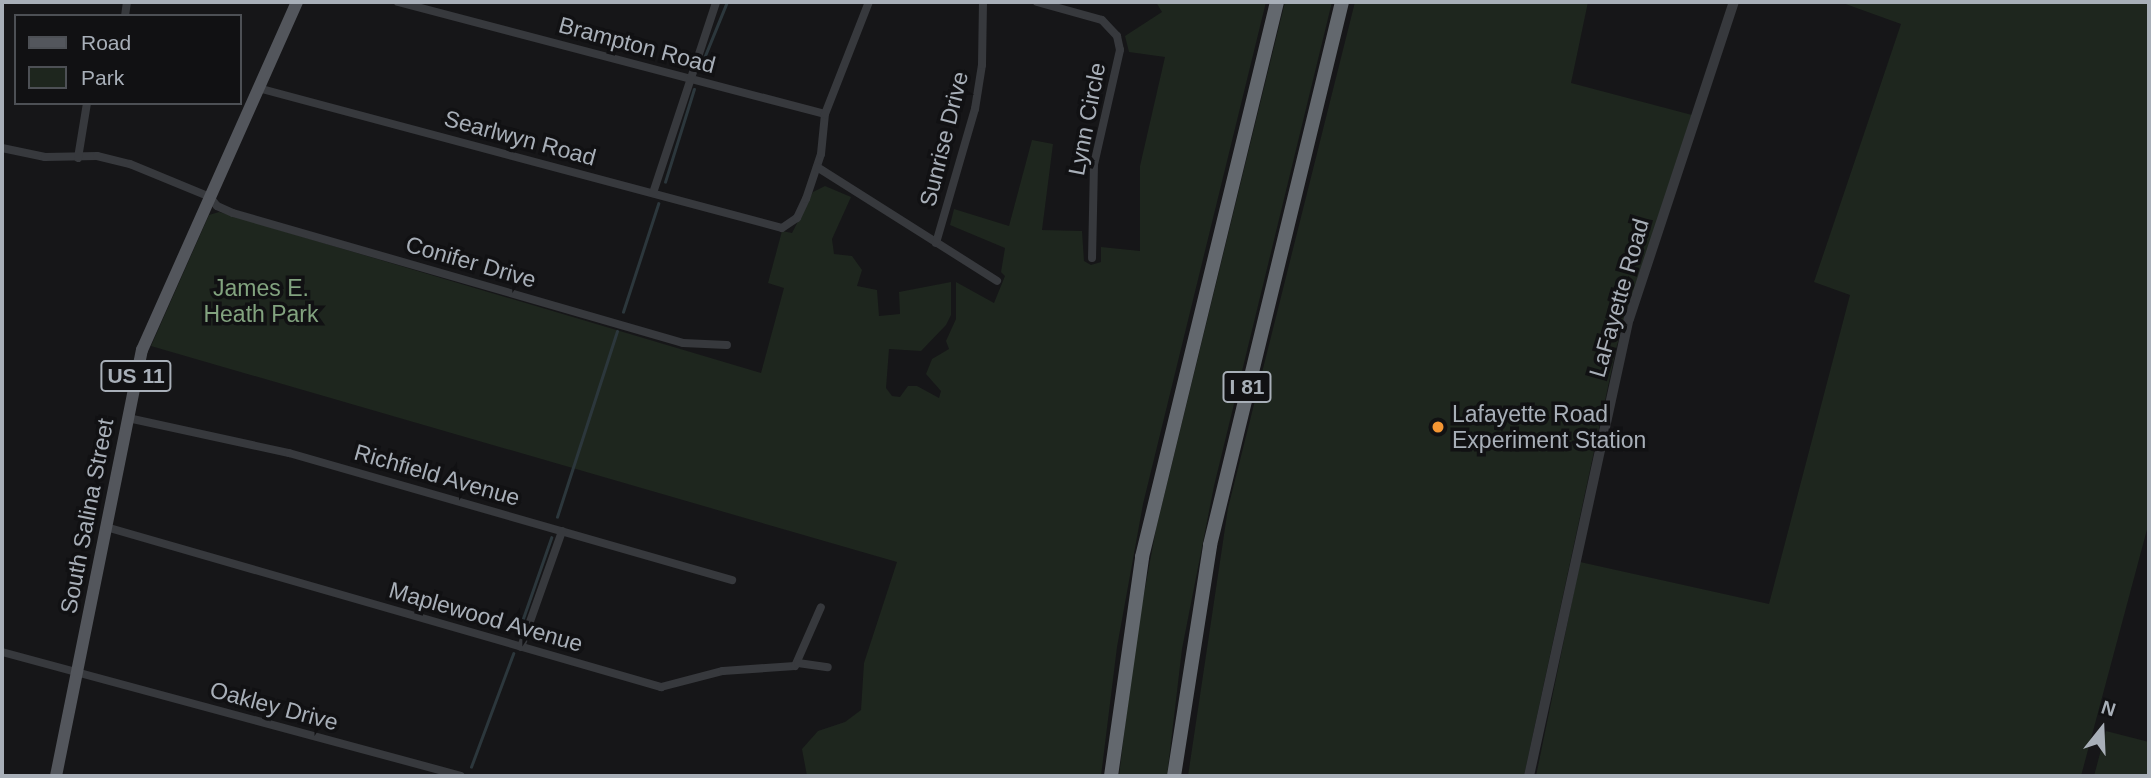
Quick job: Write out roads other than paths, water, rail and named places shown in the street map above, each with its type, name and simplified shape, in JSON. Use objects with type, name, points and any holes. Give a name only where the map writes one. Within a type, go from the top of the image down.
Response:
[{"type":"highway","name":"I 81","points":[[1111,776],[1142,557],[1277,2]]},
{"type":"highway","name":"I 81","points":[[1174,776],[1210,545],[1342,2]]},
{"type":"main road","name":"South Salina Street","points":[[56,776],[142,350],[297,2]]},
{"type":"street","name":"Brampton Road","points":[[398,2],[825,114]]},
{"type":"street","points":[[653,193],[687,78],[716,2]]},
{"type":"street","points":[[869,2],[825,114],[817,167],[997,281]]},
{"type":"street","name":"Sunrise Drive","points":[[936,243],[975,109],[982,65],[983,2]]},
{"type":"street","name":"Lynn Circle","points":[[1037,2],[1102,20],[1119,43],[1116,73],[1094,164],[1092,258]]},
{"type":"street","name":"LaFayette Road","points":[[1529,776],[1629,319],[1734,2]]},
{"type":"street","name":"Searlwyn Road","points":[[258,88],[772,226],[789,226],[797,218],[817,167]]},
{"type":"street","points":[[78,158],[87,105]]},
{"type":"street","name":"Conifer Drive","points":[[2,148],[78,158],[97,156],[130,164],[210,197],[217,206],[233,213],[683,343],[727,345]]},
{"type":"street","name":"Richfield Avenue","points":[[128,418],[234,438],[732,580]]},
{"type":"street","name":"Maplewood Avenue","points":[[106,527],[661,687],[723,671],[798,663],[828,667]]},
{"type":"street","points":[[521,646],[562,531]]},
{"type":"street","points":[[798,663],[821,607]]},
{"type":"street","name":"Oakley Drive","points":[[2,652],[461,776]]},
{"type":"waterway","points":[[700,68],[727,2]]},
{"type":"waterway","points":[[665,182],[694,89]]},
{"type":"waterway","points":[[623,312],[658,204]]},
{"type":"waterway","points":[[557,517],[617,331]]},
{"type":"waterway","points":[[518,633],[551,538]]},
{"type":"waterway","points":[[471,767],[513,654]]},
{"type":"place","name":"Lafayette Road Experiment Station","points":[[1438,427]]},
{"type":"park label","name":"James E. Heath Park","points":[[261,301]]}]
